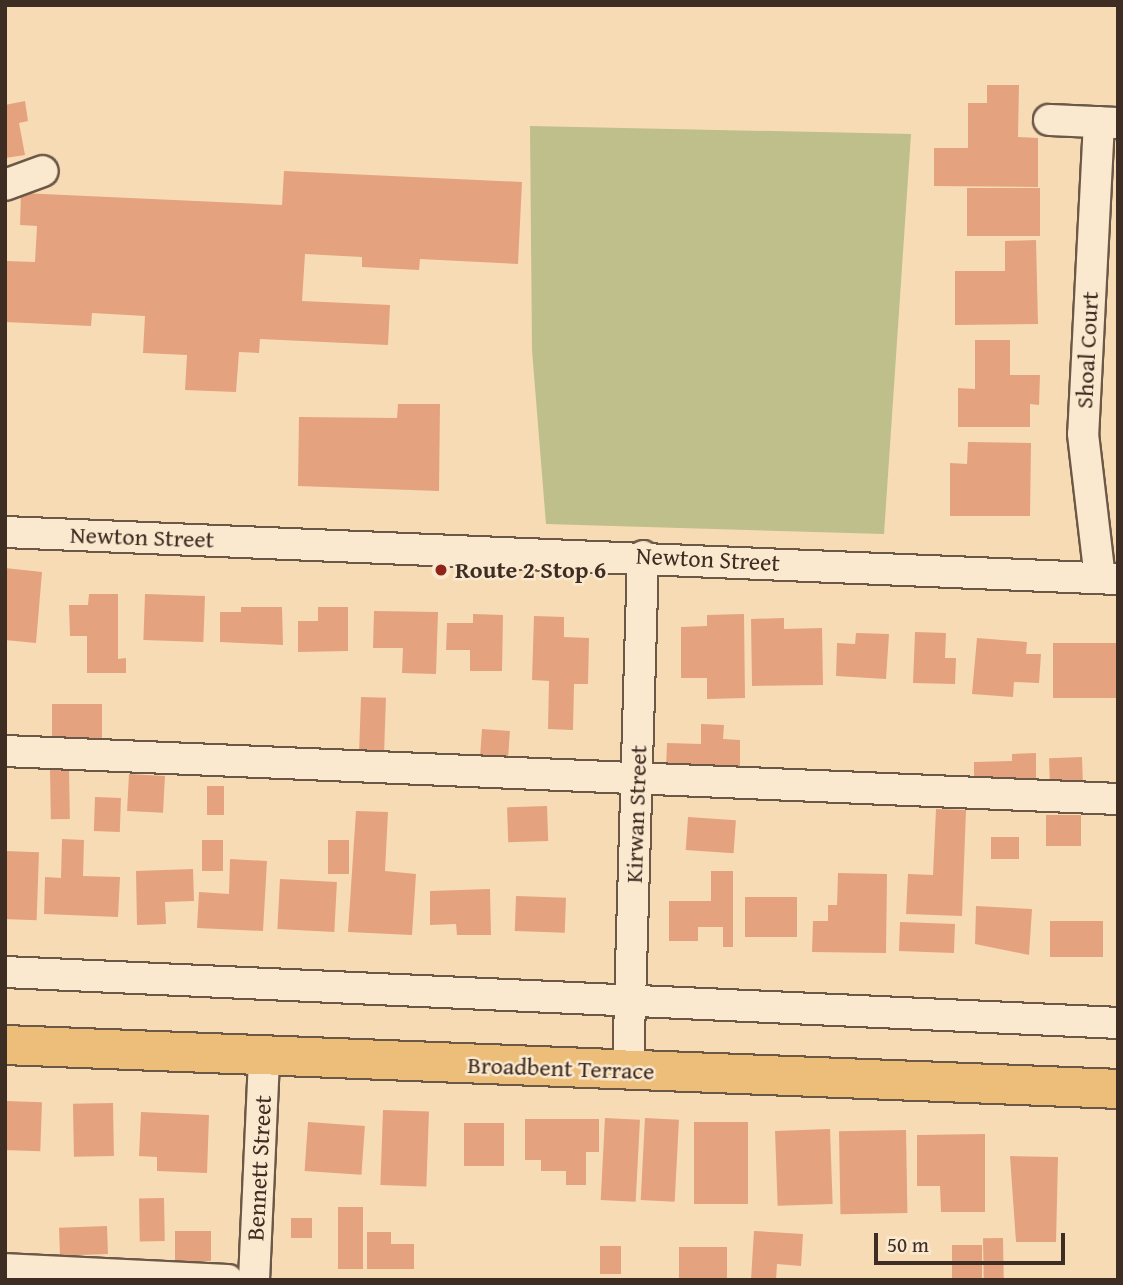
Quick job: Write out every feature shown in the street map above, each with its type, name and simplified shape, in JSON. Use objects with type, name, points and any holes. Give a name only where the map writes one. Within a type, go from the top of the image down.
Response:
[{"type":"main road","name":"Broadbent Terrace","points":[[5,1045],[1118,1089]]},
{"type":"street","name":"Shoal Court","points":[[1049,120],[1108,123],[1083,434],[1109,578]]},
{"type":"street","points":[[5,185],[43,171]]},
{"type":"street","name":"Newton Street","points":[[5,532],[643,556],[1109,578]]},
{"type":"street","name":"Kirwan Street","points":[[628,1071],[643,556]]},
{"type":"street","points":[[5,751],[1118,799]]},
{"type":"street","points":[[5,972],[1118,1023]]},
{"type":"street","name":"Bennett Street","points":[[254,1280],[264,1056]]},
{"type":"street","points":[[5,1269],[228,1280]]},
{"type":"green space","points":[[530,126],[911,134],[884,534],[546,524],[532,350]]},
{"type":"building","points":[[987,85],[1019,85],[1018,137],[1038,138],[1038,187],[934,186],[934,148],[968,148],[968,103],[987,103]]},
{"type":"building","points":[[25,101],[28,121],[19,123],[25,155],[5,158],[5,105]]},
{"type":"building","points":[[284,171],[522,182],[518,264],[420,259],[419,270],[362,267],[362,257],[305,254],[302,301],[390,305],[388,345],[260,339],[259,353],[239,352],[236,392],[185,390],[187,355],[143,353],[145,316],[92,313],[91,326],[5,322],[5,261],[35,262],[37,226],[20,225],[21,193],[282,205]]},
{"type":"building","points":[[967,188],[1040,188],[1040,236],[967,236]]},
{"type":"building","points":[[1036,240],[1038,324],[955,325],[955,271],[1005,271],[1005,241]]},
{"type":"building","points":[[975,340],[1010,340],[1010,375],[1040,375],[1039,405],[1030,404],[1030,427],[958,427],[958,388],[975,389]]},
{"type":"building","points":[[398,404],[440,404],[439,491],[298,486],[299,417],[397,418]]},
{"type":"building","points":[[968,442],[1031,443],[1030,516],[950,516],[950,463],[967,464]]},
{"type":"building","points":[[5,568],[42,572],[36,643],[5,640]]},
{"type":"building","points":[[89,594],[118,594],[118,659],[126,658],[126,673],[87,673],[87,636],[70,636],[69,605],[88,605]]},
{"type":"building","points":[[145,594],[205,596],[203,642],[143,640]]},
{"type":"building","points":[[241,607],[282,607],[283,645],[220,642],[220,612],[241,612]]},
{"type":"building","points":[[318,607],[348,607],[348,651],[298,652],[298,621],[318,621]]},
{"type":"building","points":[[374,611],[438,612],[436,674],[402,673],[403,648],[373,648]]},
{"type":"building","points":[[473,614],[503,615],[502,671],[470,671],[470,650],[446,650],[447,623],[473,623]]},
{"type":"building","points":[[744,614],[745,698],[707,699],[707,678],[681,678],[681,627],[707,626],[707,615]]},
{"type":"building","points":[[534,616],[564,617],[564,637],[589,638],[588,684],[574,684],[573,730],[548,729],[549,681],[532,680]]},
{"type":"building","points":[[784,618],[784,629],[822,628],[823,685],[752,686],[751,619]]},
{"type":"building","points":[[915,632],[946,633],[945,658],[956,658],[955,684],[913,683]]},
{"type":"building","points":[[856,633],[889,634],[886,679],[836,676],[837,643],[855,644]]},
{"type":"building","points":[[977,638],[1027,642],[1026,654],[1041,654],[1039,683],[1014,682],[1013,697],[972,694]]},
{"type":"building","points":[[1053,643],[1118,643],[1118,698],[1053,698]]},
{"type":"building","points":[[361,697],[386,698],[384,756],[359,755]]},
{"type":"building","points":[[52,704],[102,704],[102,742],[52,742]]},
{"type":"building","points":[[701,724],[724,725],[723,739],[740,740],[740,771],[666,770],[667,743],[701,744]]},
{"type":"building","points":[[482,729],[510,731],[508,760],[480,758]]},
{"type":"building","points":[[1036,753],[1036,786],[974,787],[974,762],[1012,761],[1012,754]]},
{"type":"building","points":[[1082,757],[1083,786],[1050,787],[1049,758]]},
{"type":"building","points":[[50,769],[69,769],[70,819],[51,819]]},
{"type":"building","points":[[129,774],[165,776],[163,813],[127,811]]},
{"type":"building","points":[[207,786],[224,786],[224,815],[207,815]]},
{"type":"building","points":[[95,797],[121,798],[120,832],[94,831]]},
{"type":"building","points":[[547,806],[548,841],[508,842],[507,807]]},
{"type":"building","points":[[936,809],[966,810],[962,916],[906,914],[908,874],[933,875]]},
{"type":"building","points":[[356,811],[388,812],[385,871],[416,874],[412,935],[348,932]]},
{"type":"building","points":[[1046,815],[1081,815],[1081,846],[1046,846]]},
{"type":"building","points":[[688,817],[736,820],[734,853],[686,850]]},
{"type":"building","points":[[991,837],[1019,837],[1019,859],[991,859]]},
{"type":"building","points":[[62,839],[84,840],[83,876],[120,877],[118,917],[44,914],[45,877],[61,878]]},
{"type":"building","points":[[202,840],[223,840],[223,871],[202,871]]},
{"type":"building","points":[[328,840],[349,840],[349,874],[328,874]]},
{"type":"building","points":[[5,851],[39,852],[37,920],[5,919]]},
{"type":"building","points":[[230,859],[267,861],[263,931],[197,928],[199,892],[229,894]]},
{"type":"building","points":[[193,869],[194,901],[165,902],[166,924],[137,925],[136,871]]},
{"type":"building","points":[[711,871],[733,871],[733,947],[723,947],[723,927],[698,927],[698,941],[669,941],[669,901],[711,901]]},
{"type":"building","points":[[838,873],[887,874],[886,953],[812,952],[813,921],[828,921],[828,905],[837,905]]},
{"type":"building","points":[[280,879],[337,882],[334,932],[277,929]]},
{"type":"building","points":[[490,889],[491,935],[457,935],[456,924],[430,925],[430,891]]},
{"type":"building","points":[[516,896],[566,898],[565,933],[515,931]]},
{"type":"building","points":[[745,897],[797,897],[797,937],[745,937]]},
{"type":"building","points":[[976,906],[1032,909],[1029,955],[975,944]]},
{"type":"building","points":[[1050,921],[1103,921],[1103,957],[1050,957]]},
{"type":"building","points":[[900,922],[955,924],[954,953],[899,951]]},
{"type":"building","points":[[5,1101],[42,1102],[40,1151],[5,1150]]},
{"type":"building","points":[[113,1103],[114,1156],[74,1157],[73,1104]]},
{"type":"building","points":[[383,1110],[429,1112],[426,1187],[380,1185]]},
{"type":"building","points":[[141,1112],[209,1115],[207,1173],[157,1171],[157,1157],[139,1156]]},
{"type":"building","points":[[605,1118],[640,1120],[636,1202],[601,1200]]},
{"type":"building","points":[[645,1118],[679,1120],[675,1202],[641,1200]]},
{"type":"building","points":[[525,1119],[599,1119],[599,1152],[586,1152],[586,1185],[566,1185],[566,1171],[541,1171],[541,1160],[525,1160]]},
{"type":"building","points":[[308,1122],[365,1126],[361,1175],[305,1171]]},
{"type":"building","points":[[694,1122],[748,1122],[748,1204],[694,1204]]},
{"type":"building","points":[[464,1123],[504,1123],[504,1166],[464,1166]]},
{"type":"building","points":[[830,1129],[833,1204],[778,1206],[775,1131]]},
{"type":"building","points":[[906,1130],[907,1213],[840,1214],[839,1131]]},
{"type":"building","points":[[985,1134],[985,1212],[941,1212],[940,1186],[917,1186],[917,1135]]},
{"type":"building","points":[[1010,1156],[1058,1157],[1056,1242],[1016,1242]]},
{"type":"building","points":[[139,1198],[164,1198],[165,1241],[140,1241]]},
{"type":"building","points":[[338,1207],[363,1207],[363,1269],[338,1269]]},
{"type":"building","points":[[291,1218],[312,1218],[312,1238],[291,1238]]},
{"type":"building","points":[[107,1226],[108,1254],[60,1256],[59,1228]]},
{"type":"building","points":[[175,1231],[211,1231],[211,1261],[175,1261]]},
{"type":"building","points":[[754,1231],[803,1234],[801,1266],[777,1264],[776,1280],[751,1280]]},
{"type":"building","points":[[367,1232],[391,1232],[391,1244],[414,1244],[414,1269],[367,1269]]},
{"type":"building","points":[[983,1238],[1003,1238],[1004,1280],[984,1280]]},
{"type":"building","points":[[952,1245],[982,1245],[982,1280],[952,1280]]},
{"type":"building","points":[[600,1246],[621,1246],[621,1274],[600,1274]]},
{"type":"building","points":[[679,1247],[727,1247],[727,1280],[679,1280]]},
{"type":"place","name":"Route 2 Stop 6","points":[[441,570]]}]
